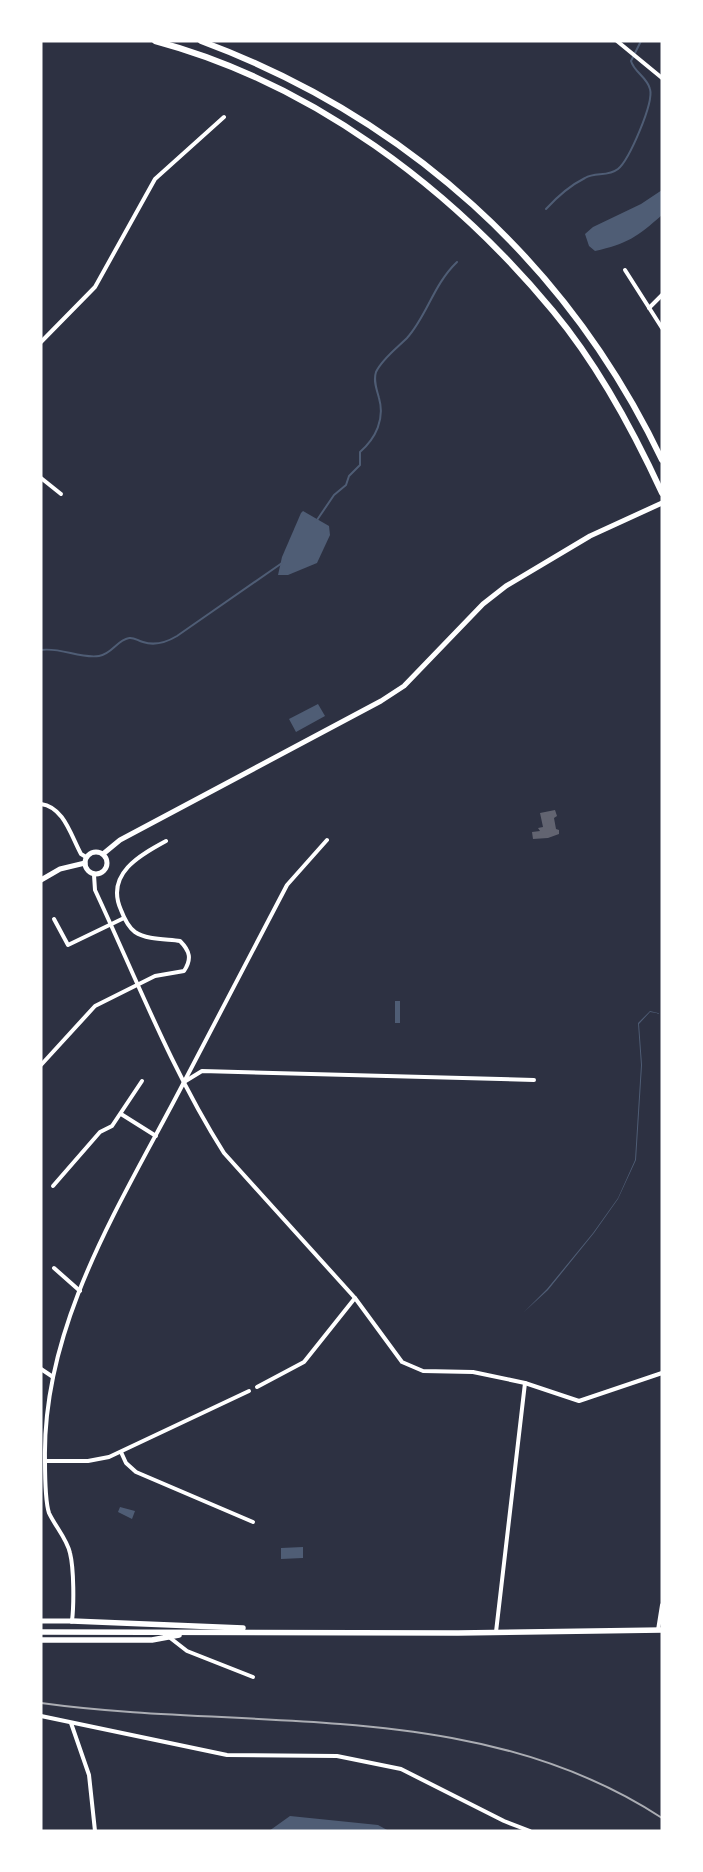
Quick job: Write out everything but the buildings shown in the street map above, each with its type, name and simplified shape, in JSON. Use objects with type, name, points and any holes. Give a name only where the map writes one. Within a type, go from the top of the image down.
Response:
[{"type":"highway","points":[[155,41],[238,69],[301,100],[362,138],[428,186],[497,249],[554,312],[607,389],[662,493]]},
{"type":"highway","points":[[202,41],[243,57],[309,88],[371,124],[438,174],[507,236],[566,303],[606,358],[643,420],[662,460]]},
{"type":"main road","points":[[41,880],[60,869],[86,860],[92,853],[103,854],[120,840],[381,700],[404,686],[483,604],[506,586],[590,536],[662,503]]},
{"type":"main road","points":[[86,860],[86,869],[94,875],[102,874],[107,868],[107,860],[103,854]]},
{"type":"main road","points":[[41,1621],[203,1625],[282,1631]]},
{"type":"main road","points":[[44,1632],[660,1630]]},
{"type":"main road","points":[[41,1640],[152,1640],[196,1632]]},
{"type":"street","points":[[617,41],[636,59],[662,78]]},
{"type":"street","points":[[41,342],[95,287],[155,179],[224,117]]},
{"type":"street","points":[[624,270],[662,328]]},
{"type":"street","points":[[649,308],[662,295]]},
{"type":"street","points":[[41,478],[61,494]]},
{"type":"street","points":[[41,804],[50,805],[59,811],[86,860]]},
{"type":"street","points":[[72,1621],[70,1553],[48,1511],[44,1461],[47,1405],[68,1319],[100,1245],[286,885],[327,840]]},
{"type":"street","points":[[41,1065],[95,1006],[155,976],[184,971],[190,963],[188,950],[180,941],[135,933],[124,918],[118,905],[118,885],[125,869],[138,856],[166,841]]},
{"type":"street","points":[[94,875],[95,890],[206,1126],[224,1153],[355,1298],[402,1362],[424,1370],[473,1372],[525,1383],[579,1401],[662,1373]]},
{"type":"street","points":[[54,919],[68,945],[112,926],[124,918]]},
{"type":"street","points":[[184,1082],[202,1072],[534,1080]]},
{"type":"street","points":[[53,1186],[100,1132],[112,1126],[142,1081]]},
{"type":"street","points":[[121,1114],[156,1136]]},
{"type":"street","points":[[54,1268],[80,1291]]},
{"type":"street","points":[[258,1387],[304,1362],[355,1298]]},
{"type":"street","points":[[41,1369],[53,1377]]},
{"type":"street","points":[[496,1632],[525,1383]]},
{"type":"street","points":[[44,1461],[88,1461],[121,1452],[249,1391]]},
{"type":"street","points":[[121,1452],[126,1463],[136,1472],[253,1522]]},
{"type":"street","points":[[660,1630],[662,1605]]},
{"type":"street","points":[[169,1637],[187,1651],[253,1677]]},
{"type":"street","points":[[41,1716],[227,1755],[336,1756],[401,1769],[504,1821],[530,1831]]},
{"type":"street","points":[[71,1723],[90,1775],[95,1831]]},
{"type":"water","points":[[662,190],[662,215],[645,229],[631,239],[615,246],[595,251],[589,246],[585,234],[593,227],[641,204]]},
{"type":"water","points":[[303,511],[329,526],[330,535],[317,563],[288,575],[278,575],[282,557]]},
{"type":"water","points":[[318,704],[325,716],[296,732],[289,719]]},
{"type":"water","points":[[395,1001],[400,1001],[400,1023],[395,1023]]},
{"type":"water","points":[[650,1011],[662,1014],[650,1012],[639,1024],[642,1065],[636,1160],[618,1199],[594,1233],[548,1290],[524,1312],[547,1289],[593,1233],[618,1198],[635,1160],[641,1065],[638,1023]]},
{"type":"water","points":[[120,1507],[135,1511],[132,1519],[118,1512]]},
{"type":"water","points":[[303,1547],[303,1558],[281,1559],[281,1548]]},
{"type":"water","points":[[290,1816],[378,1825],[389,1831],[269,1831]]},
{"type":"waterway","points":[[546,209],[564,192],[580,181],[589,176],[610,173],[623,164],[640,131],[650,96],[648,85],[631,61],[641,41]]},
{"type":"waterway","points":[[317,520],[334,495],[346,485],[349,476],[360,465],[360,452],[371,441],[378,428],[381,406],[375,382],[376,372],[386,358],[414,329],[442,280],[457,262]]},
{"type":"waterway","points":[[41,650],[56,650],[85,656],[99,656],[104,655],[121,641],[129,638],[152,644],[165,642],[177,636],[282,563]]},
{"type":"railway","points":[[41,1703],[120,1711],[360,1726],[439,1736],[516,1753],[590,1779],[662,1818]]}]
